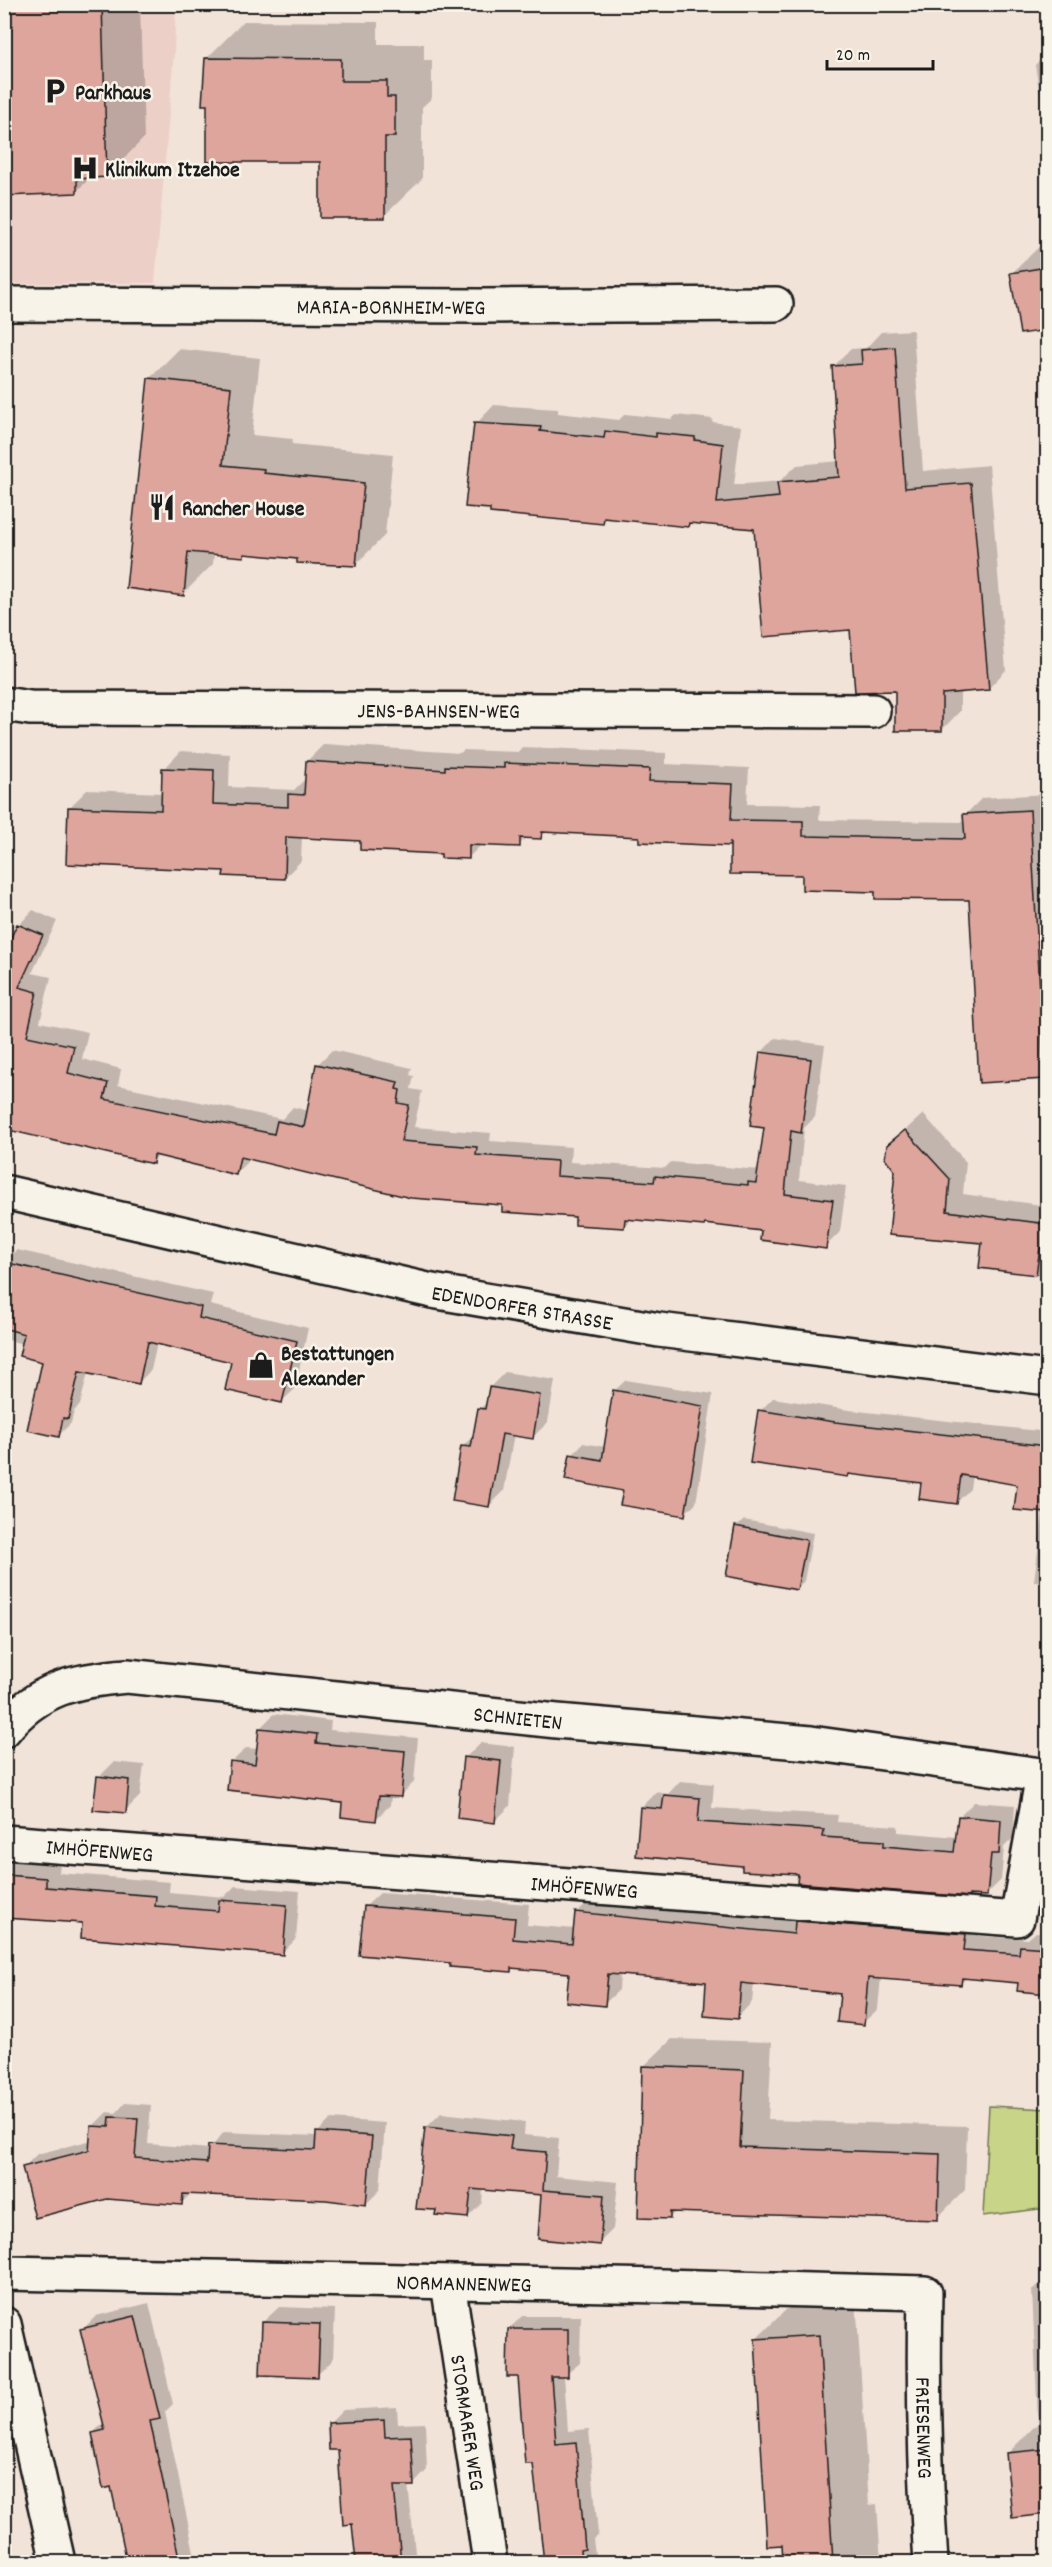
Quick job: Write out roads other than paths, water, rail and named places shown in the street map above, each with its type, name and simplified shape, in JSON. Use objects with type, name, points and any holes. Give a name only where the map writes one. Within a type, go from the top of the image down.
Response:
[{"type":"street","name":"MARIA-BORNHEIM-WEG","points":[[4,304],[776,304]]},
{"type":"street","name":"JENS-BAHNSEN-WEG","points":[[4,704],[30,708],[873,711]]},
{"type":"street","name":"EDENDORFER STRASSE","points":[[4,1192],[432,1291],[659,1330],[1047,1378]]},
{"type":"street","name":"SCHNIETEN","points":[[4,1730],[34,1701],[61,1686],[87,1680],[127,1676],[557,1721],[811,1743],[1045,1776]]},
{"type":"street","name":"IMHÖFENWEG","points":[[4,1842],[1017,1919],[1045,1776]]},
{"type":"street","name":"NORMANNENWEG","points":[[4,2273],[662,2286],[925,2294]]},
{"type":"street","name":"STORMARER WEG","points":[[448,2283],[490,2562]]},
{"type":"street","name":"FRIESENWEG","points":[[925,2294],[922,2390],[931,2562]]},
{"type":"street","points":[[4,2324],[58,2562]]},
{"type":"place","name":"Parkhaus","points":[[55,91]]},
{"type":"place","name":"Klinikum Itzehoe","points":[[85,168]]},
{"type":"place","name":"Rancher House","points":[[162,507]]},
{"type":"place","name":"Bestattungen Alexander","points":[[261,1365]]}]
